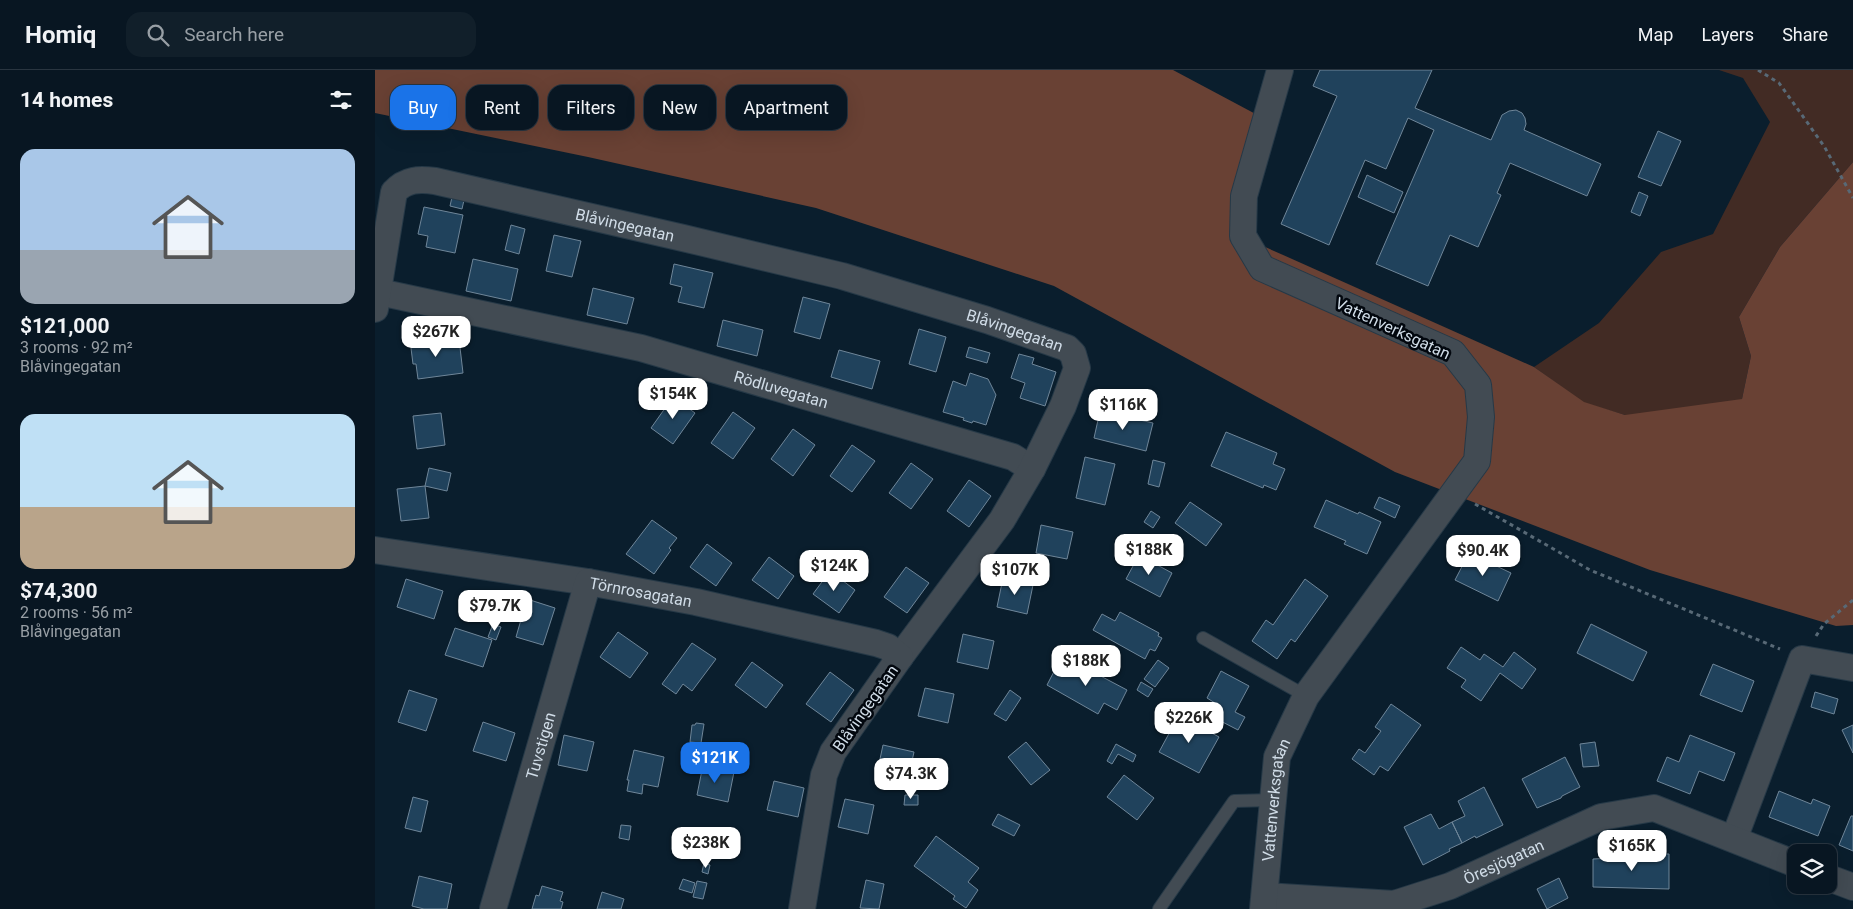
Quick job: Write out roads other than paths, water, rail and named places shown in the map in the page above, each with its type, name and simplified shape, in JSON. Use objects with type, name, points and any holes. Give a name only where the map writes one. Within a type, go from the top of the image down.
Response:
[{"type":"street","name":"Vattenverksgatan","points":[[1265,902],[1277,757],[1306,696],[1477,461],[1481,418],[1478,385],[1453,353],[1262,268],[1243,236],[1244,196],[1280,70]]},
{"type":"street","name":"Blåvingegatan","points":[[377,300],[394,192],[400,185],[419,179],[435,181],[842,276],[987,320],[1067,348],[1073,354],[1077,368],[1063,406],[1032,470],[1002,520],[900,657],[833,752],[824,775],[802,909]]},
{"type":"street","name":"Rödluvegatan","points":[[377,300],[641,348],[1013,457],[1032,470]]},
{"type":"street","name":"Törnrosagatan","points":[[375,550],[588,582],[696,602],[876,643],[888,647],[900,657]]},
{"type":"street","name":"Tuvstigen","points":[[493,909],[588,582]]},
{"type":"street","points":[[1734,839],[1802,659],[1853,668]]},
{"type":"street","name":"Öresjögatan","points":[[1265,902],[1394,904],[1450,886],[1601,817],[1655,808],[1787,860]]},
{"type":"street","points":[[1837,881],[1853,888]]},
{"type":"lane","points":[[1203,638],[1306,696]]},
{"type":"lane","points":[[1159,909],[1234,801],[1273,800]]}]
